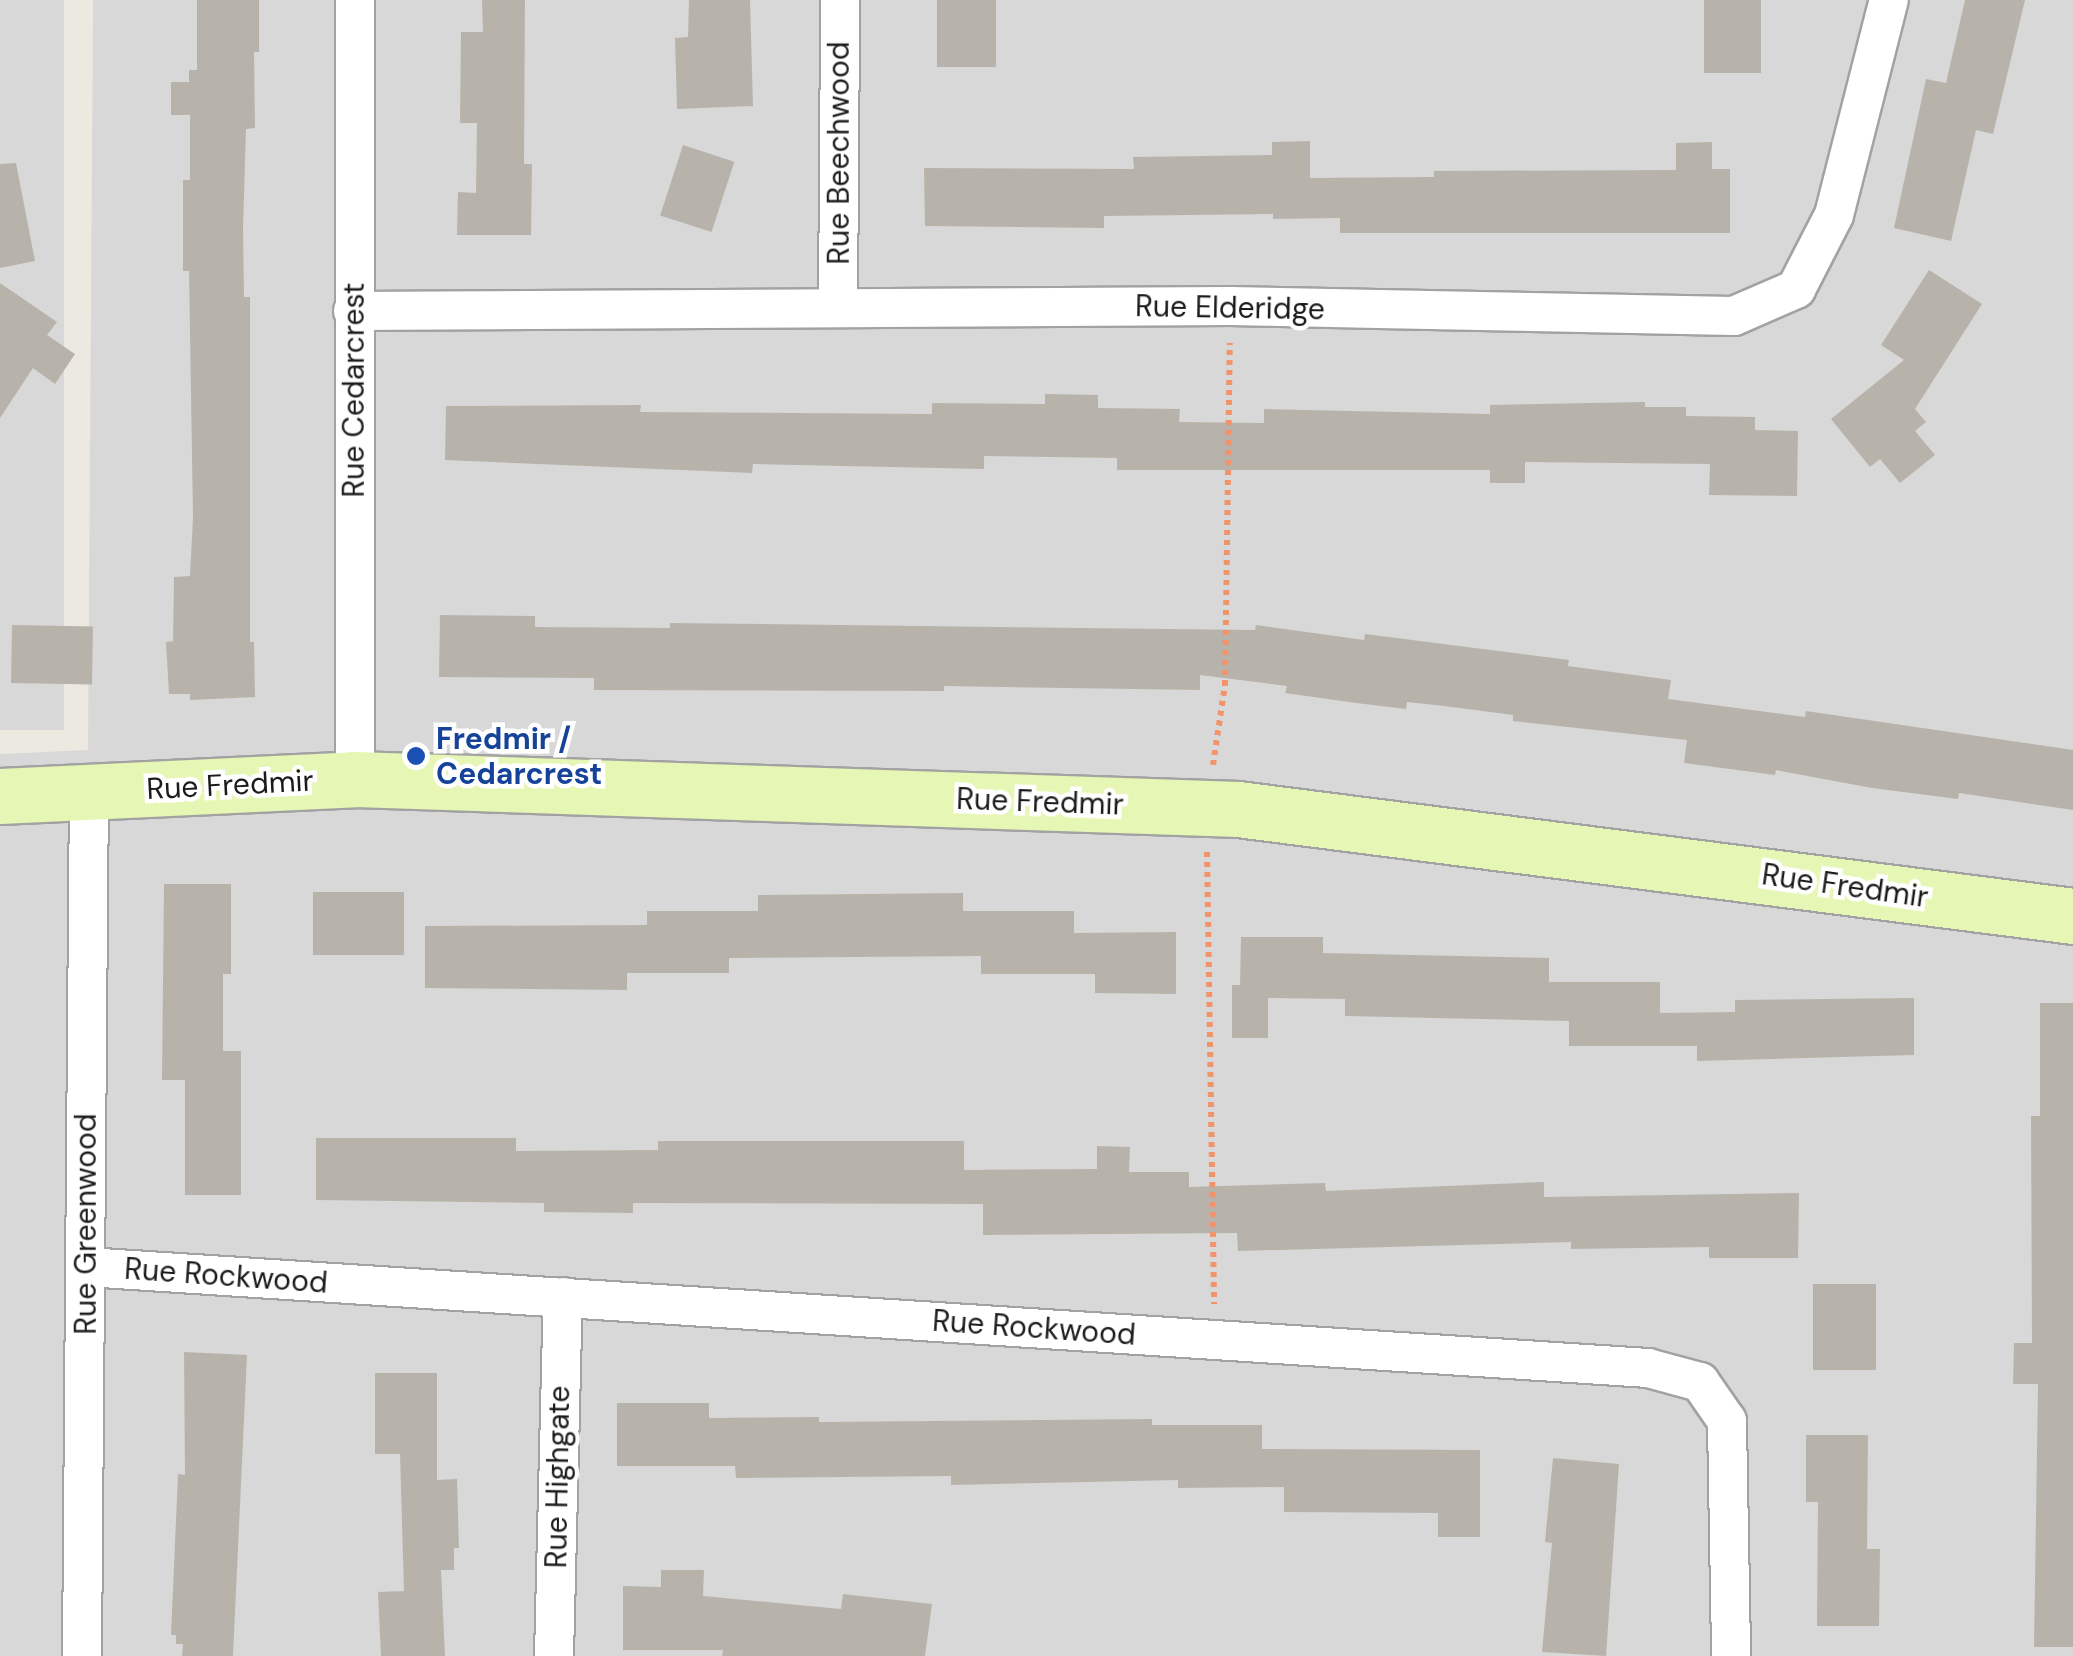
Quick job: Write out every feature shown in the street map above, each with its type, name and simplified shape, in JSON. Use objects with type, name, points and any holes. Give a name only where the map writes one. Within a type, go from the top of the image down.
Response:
[{"type":"street","name":"Rue Cedarcrest","points":[[355,0],[355,779]]},
{"type":"street","name":"Rue Beechwood","points":[[838,307],[840,0]]},
{"type":"street","name":"Rue Elderidge","points":[[353,310],[1230,306],[1734,316],[1796,289],[1834,215],[1889,0]]},
{"type":"street","name":"Rue Fredmir","points":[[0,796],[355,779],[1207,809],[1310,815],[2073,916]]},
{"type":"street","name":"Rue Greenwood","points":[[82,1656],[89,792]]},
{"type":"street","name":"Rue Rockwood","points":[[86,1268],[1648,1368],[1700,1382],[1727,1421],[1731,1656]]},
{"type":"street","name":"Rue Highgate","points":[[554,1656],[563,1297]]},
{"type":"path","points":[[1214,1340],[1207,809],[1225,685],[1230,306]]},
{"type":"shaded area","points":[[0,0],[64,0],[64,730],[0,730]]},
{"type":"shaded area","points":[[93,0],[2073,0],[2073,1656],[0,1656],[0,754],[88,750]]},
{"type":"building","points":[[197,0],[259,0],[259,52],[254,52],[255,128],[246,129],[243,229],[244,297],[250,297],[250,642],[254,642],[255,697],[190,700],[190,694],[169,694],[166,642],[173,641],[174,577],[190,576],[193,517],[189,271],[183,271],[183,180],[190,180],[190,115],[171,115],[171,82],[189,82],[189,70],[197,70]]},
{"type":"building","points":[[482,0],[525,0],[524,164],[532,164],[531,235],[457,235],[458,192],[476,193],[477,123],[460,123],[461,32],[483,32]]},
{"type":"building","points":[[689,0],[750,0],[753,106],[677,109],[675,38],[688,37]]},
{"type":"building","points":[[937,0],[996,0],[996,67],[937,67]]},
{"type":"building","points":[[1704,0],[1761,0],[1761,73],[1704,73]]},
{"type":"building","points":[[1965,0],[2025,0],[1993,134],[1976,130],[1951,241],[1894,228],[1926,79],[1946,83]]},
{"type":"building","points":[[1310,141],[1310,178],[1434,177],[1434,171],[1676,170],[1676,143],[1712,142],[1712,169],[1730,169],[1730,233],[1340,233],[1340,218],[1273,219],[1273,214],[1104,216],[1104,228],[925,226],[924,168],[1134,169],[1133,157],[1272,155],[1272,142]]},
{"type":"building","points":[[683,145],[734,162],[711,232],[660,215]]},
{"type":"building","points":[[16,163],[35,261],[0,268],[0,164]]},
{"type":"building","points":[[1929,270],[1982,304],[1915,409],[1926,422],[1915,431],[1935,455],[1900,483],[1880,459],[1870,467],[1831,419],[1904,360],[1881,345]]},
{"type":"building","points":[[0,283],[57,322],[47,335],[75,354],[55,384],[33,368],[0,418]]},
{"type":"building","points":[[1045,394],[1098,395],[1098,408],[1180,409],[1179,422],[1264,423],[1264,409],[1490,414],[1490,405],[1645,402],[1645,407],[1686,407],[1686,416],[1755,417],[1755,430],[1798,431],[1797,496],[1709,495],[1710,464],[1525,462],[1525,483],[1490,483],[1490,470],[1117,470],[1117,458],[984,456],[984,469],[753,464],[752,473],[445,460],[446,406],[641,405],[640,412],[932,414],[932,403],[1045,404]]},
{"type":"building","points":[[440,615],[535,616],[535,627],[670,628],[670,623],[1255,630],[1256,625],[1364,640],[1365,634],[1569,660],[1568,666],[1671,680],[1668,699],[1805,717],[1806,711],[2073,750],[2073,810],[1959,793],[1958,799],[1872,788],[1776,770],[1775,775],[1684,763],[1687,740],[1513,721],[1513,715],[1444,706],[1407,702],[1406,709],[1356,703],[1285,693],[1287,686],[1200,675],[1200,690],[944,686],[944,691],[594,690],[594,678],[439,677]]},
{"type":"building","points":[[12,625],[93,626],[92,684],[11,683]]},
{"type":"building","points":[[164,884],[231,884],[231,974],[223,974],[223,1051],[241,1051],[241,1195],[185,1195],[185,1080],[162,1080]]},
{"type":"building","points":[[313,892],[404,892],[404,955],[313,955]]},
{"type":"building","points":[[963,893],[963,911],[1074,911],[1074,933],[1176,932],[1176,994],[1095,993],[1095,974],[981,974],[981,956],[729,958],[729,973],[627,973],[627,990],[425,988],[425,926],[647,925],[647,911],[758,911],[758,895]]},
{"type":"building","points":[[1241,937],[1323,937],[1323,953],[1549,958],[1549,982],[1660,982],[1660,1013],[1735,1012],[1735,1000],[1914,998],[1914,1055],[1697,1061],[1697,1046],[1569,1046],[1569,1021],[1345,1016],[1345,999],[1268,998],[1268,1038],[1232,1038],[1232,985],[1240,985]]},
{"type":"building","points":[[2040,1003],[2073,1003],[2073,1647],[2034,1647],[2038,1384],[2013,1384],[2014,1343],[2032,1343],[2031,1116],[2040,1116]]},
{"type":"building","points":[[316,1138],[516,1138],[516,1151],[658,1150],[658,1141],[964,1141],[964,1170],[1097,1169],[1097,1146],[1130,1147],[1129,1172],[1189,1172],[1189,1187],[1325,1183],[1326,1191],[1544,1182],[1544,1197],[1799,1193],[1798,1258],[1709,1258],[1709,1247],[1571,1249],[1571,1242],[1238,1251],[1237,1233],[983,1235],[983,1204],[633,1203],[633,1213],[544,1212],[544,1203],[316,1200]]},
{"type":"building","points":[[1813,1284],[1876,1284],[1876,1370],[1813,1370]]},
{"type":"building","points":[[184,1352],[247,1355],[233,1656],[182,1656],[183,1644],[176,1644],[176,1635],[171,1635],[178,1474],[185,1475]]},
{"type":"building","points":[[375,1373],[437,1373],[437,1480],[457,1479],[459,1548],[454,1548],[454,1570],[441,1570],[445,1656],[381,1656],[378,1592],[404,1591],[400,1454],[375,1454]]},
{"type":"building","points":[[617,1403],[709,1403],[709,1418],[819,1417],[819,1422],[1152,1419],[1152,1425],[1262,1425],[1262,1449],[1480,1450],[1480,1537],[1438,1537],[1438,1513],[1284,1512],[1284,1487],[1178,1488],[1178,1480],[951,1485],[951,1476],[736,1478],[735,1466],[617,1466]]},
{"type":"building","points":[[1806,1435],[1868,1435],[1867,1549],[1880,1549],[1879,1626],[1817,1626],[1818,1502],[1806,1502]]},
{"type":"building","points":[[1553,1458],[1619,1464],[1606,1656],[1542,1652],[1552,1543],[1545,1542]]},
{"type":"building","points":[[661,1570],[704,1570],[703,1596],[841,1609],[843,1594],[932,1604],[925,1656],[722,1656],[723,1650],[623,1650],[623,1586],[661,1587]]},
{"type":"place","name":"Fredmir / Cedarcrest","points":[[416,756]]}]
